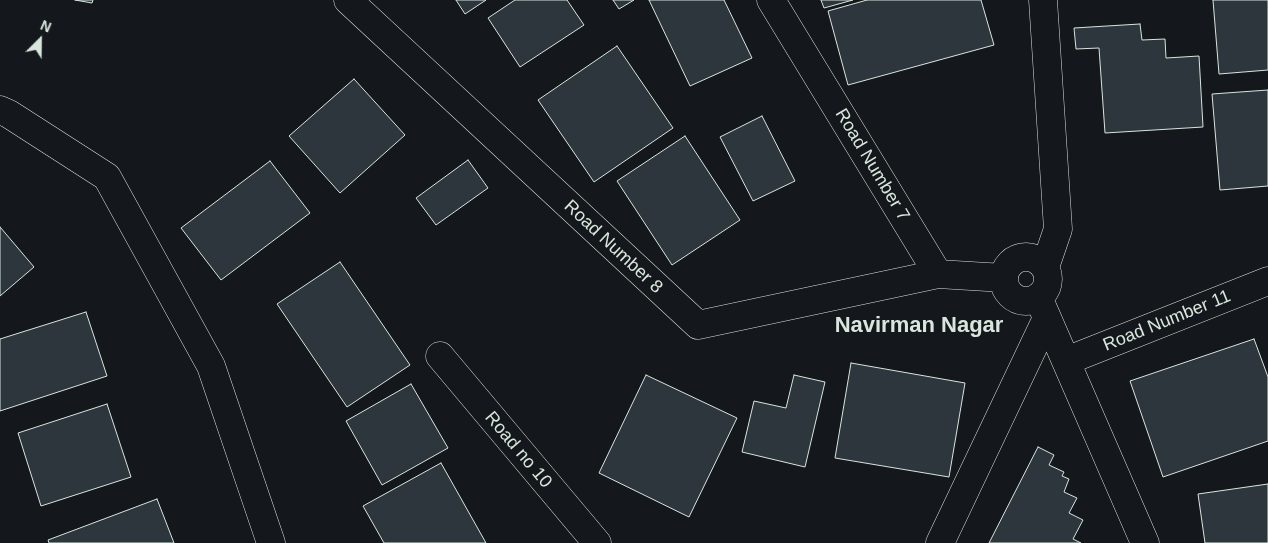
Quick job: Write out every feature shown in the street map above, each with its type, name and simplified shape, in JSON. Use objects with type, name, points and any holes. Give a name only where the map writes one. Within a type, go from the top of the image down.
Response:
[{"type":"street","name":"Road Number 8","points":[[348,0],[698,325],[938,274]]},
{"type":"street","name":"Road Number 7","points":[[771,0],[938,274]]},
{"type":"street","points":[[1043,0],[1058,229],[1045,267]]},
{"type":"street","points":[[0,110],[107,177],[211,366],[271,543]]},
{"type":"street","points":[[940,543],[1043,308],[1044,293],[1048,279],[1047,271],[1037,259],[1022,256],[1009,264],[1005,271],[1004,285],[1012,297],[1018,300],[1032,301],[1043,308],[1144,543]]},
{"type":"street","points":[[938,274],[1004,278]]},
{"type":"street","name":"Road Number 11","points":[[1066,361],[1268,281]]},
{"type":"street","name":"Road no 10","points":[[440,356],[597,543]]},
{"type":"building","points":[[75,0],[93,0],[92,3]]},
{"type":"building","points":[[456,0],[486,0],[465,14]]},
{"type":"building","points":[[515,0],[567,0],[584,25],[520,67],[488,18]]},
{"type":"building","points":[[613,0],[634,0],[619,9]]},
{"type":"building","points":[[649,0],[724,0],[752,58],[690,86]]},
{"type":"building","points":[[821,0],[853,0],[824,8]]},
{"type":"building","points":[[867,0],[981,0],[994,45],[848,85],[828,11]]},
{"type":"building","points":[[1213,0],[1268,0],[1268,70],[1219,74]]},
{"type":"building","points":[[1140,24],[1142,40],[1165,39],[1166,58],[1199,56],[1203,127],[1105,133],[1099,48],[1076,49],[1074,28]]},
{"type":"building","points":[[617,46],[673,128],[594,182],[538,100]]},
{"type":"building","points":[[354,79],[405,135],[340,193],[289,136]]},
{"type":"building","points":[[1268,90],[1268,186],[1220,190],[1212,94]]},
{"type":"building","points":[[762,116],[795,181],[753,201],[720,137]]},
{"type":"building","points":[[685,136],[740,220],[672,265],[617,181]]},
{"type":"building","points":[[468,160],[488,188],[436,225],[416,198]]},
{"type":"building","points":[[270,161],[310,213],[221,280],[181,228]]},
{"type":"building","points":[[0,227],[34,267],[0,296]]},
{"type":"building","points":[[340,262],[410,365],[347,407],[277,304]]},
{"type":"building","points":[[86,312],[107,376],[0,411],[0,339]]},
{"type":"building","points":[[1254,339],[1268,377],[1268,441],[1163,477],[1130,381]]},
{"type":"building","points":[[851,363],[965,383],[949,477],[835,458]]},
{"type":"building","points":[[646,375],[737,418],[689,517],[599,473]]},
{"type":"building","points":[[794,375],[825,382],[805,467],[742,452],[754,401],[786,408]]},
{"type":"building","points":[[411,384],[448,448],[382,485],[346,421]]},
{"type":"building","points":[[107,404],[131,477],[41,506],[18,433]]},
{"type":"building","points":[[1038,447],[1054,455],[1049,465],[1064,472],[1062,476],[1069,479],[1064,492],[1077,498],[1069,513],[1083,520],[1073,539],[1081,543],[989,543]]},
{"type":"building","points":[[441,463],[486,543],[384,543],[363,506]]},
{"type":"building","points":[[1268,484],[1268,543],[1205,543],[1198,494]]},
{"type":"building","points":[[157,499],[174,543],[49,543],[48,540]]},
{"type":"district","name":"Navirman Nagar","points":[[919,326]]}]
